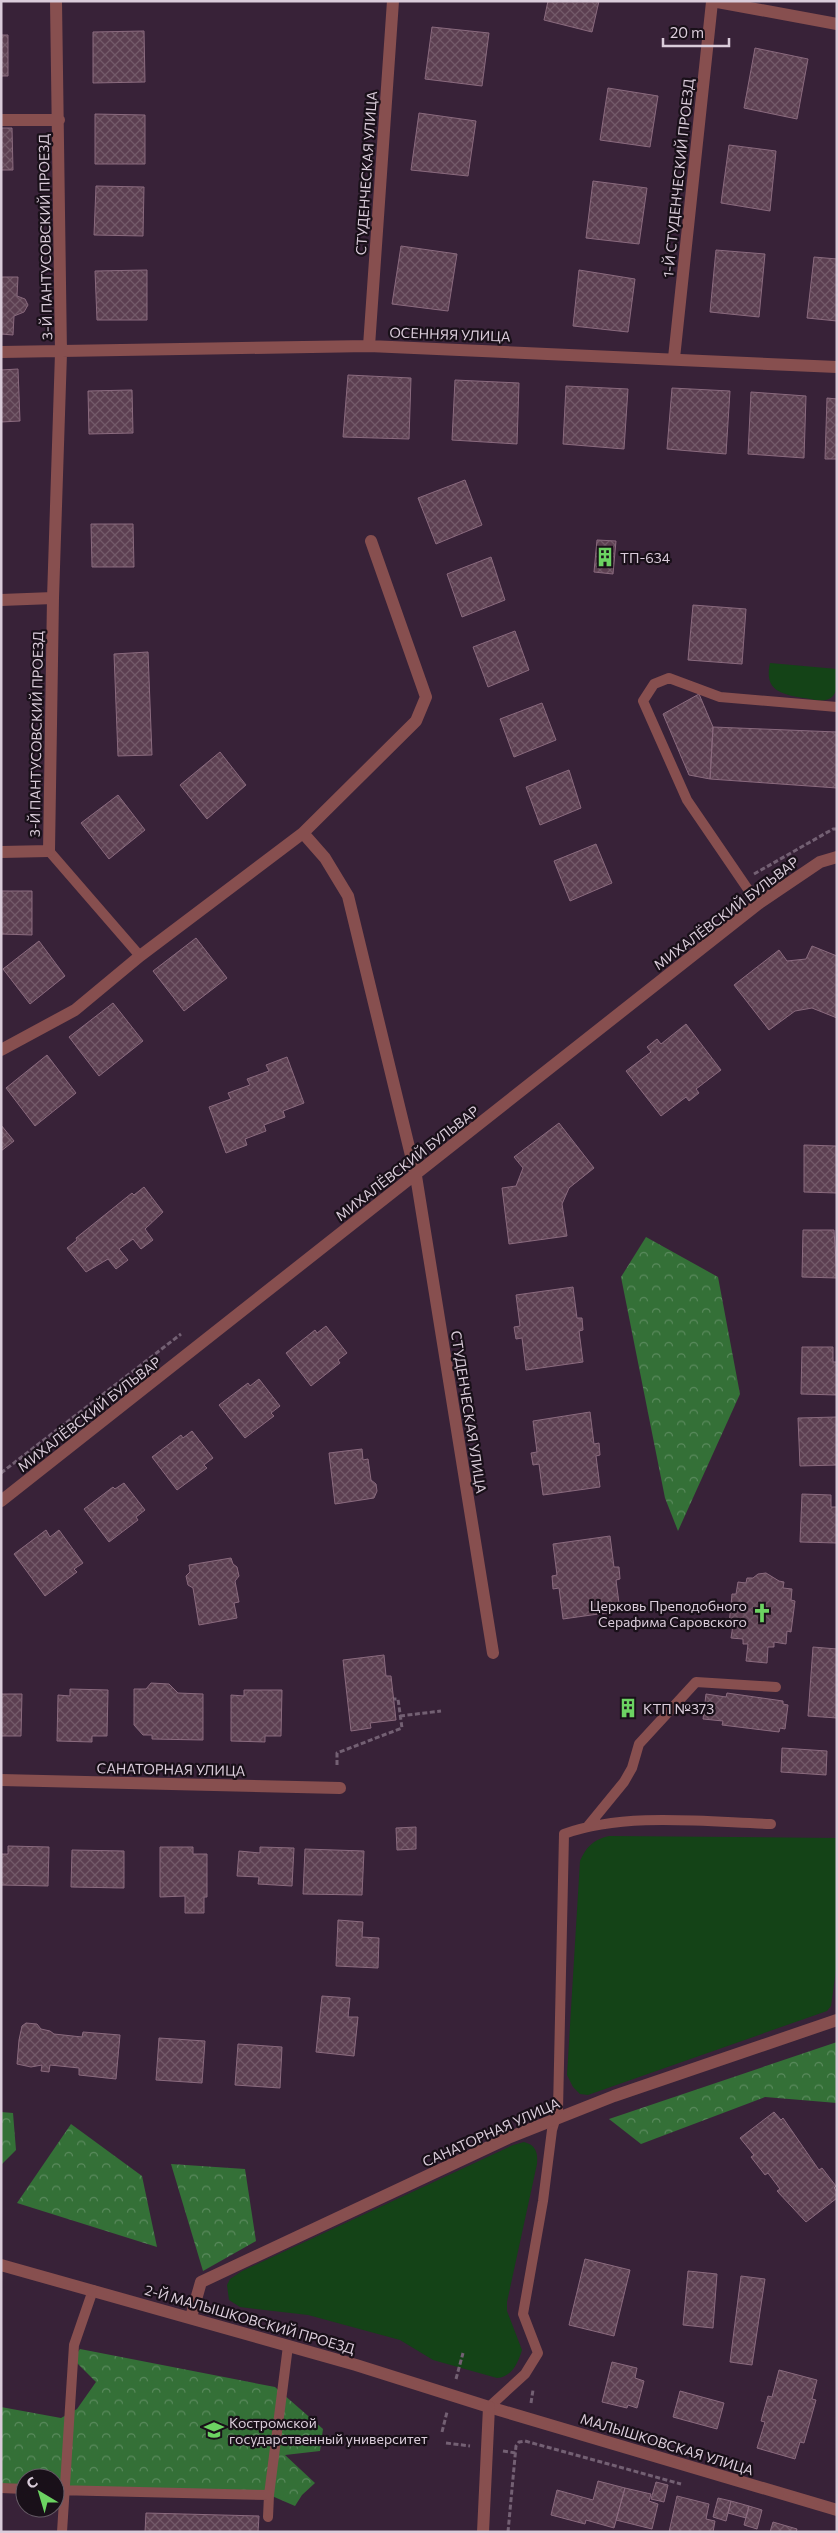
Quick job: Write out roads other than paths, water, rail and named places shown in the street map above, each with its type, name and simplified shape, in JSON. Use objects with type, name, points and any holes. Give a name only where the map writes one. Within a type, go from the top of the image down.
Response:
[{"type":"street","name":"3-Й ПАНТУСОВСКИЙ ПРОЕЗД","points":[[1,852],[50,851],[53,598],[61,353],[56,1]]},
{"type":"street","name":"СТУДЕНЧЕСКАЯ УЛИЦА","points":[[369,346],[393,1]]},
{"type":"street","points":[[712,2],[837,24]]},
{"type":"street","name":"1-Й СТУДЕНЧЕСКИЙ ПРОЕЗД","points":[[674,358],[712,2]]},
{"type":"street","name":"3-Й ПАНТУСОВСКИЙ ПРОЕЗД","points":[[1,120],[58,120]]},
{"type":"street","name":"ОСЕННЯЯ УЛИЦА","points":[[61,353],[369,346],[674,358],[837,367]]},
{"type":"street","name":"3-Й ПАНТУСОВСКИЙ ПРОЕЗД","points":[[1,352],[61,353]]},
{"type":"street","points":[[1,1050],[75,1010],[140,956],[303,832],[416,721],[426,698],[372,540]]},
{"type":"street","points":[[1,600],[53,598]]},
{"type":"street","name":"СТУДЕНЧЕСКАЯ УЛИЦА","points":[[303,832],[325,858],[348,896],[416,1176],[493,1653]]},
{"type":"street","name":"МИХАЛЁВСКИЙ БУЛЬВАР","points":[[1,1501],[416,1176],[758,904],[820,862],[837,857]]},
{"type":"street","name":"САНАТОРНАЯ УЛИЦА","points":[[1,1780],[340,1788]]},
{"type":"street","name":"САНАТОРНАЯ УЛИЦА","points":[[191,2317],[201,2282],[508,2138],[614,2096],[837,2020]]},
{"type":"street","name":"2-Й МАЛЫШКОВСКИЙ ПРОЕЗД","points":[[1,2265],[191,2317],[489,2407]]},
{"type":"street","points":[[483,2532],[489,2407]]},
{"type":"street","name":"МАЛЫШКОВСКАЯ УЛИЦА","points":[[489,2407],[837,2510]]},
{"type":"lane","points":[[758,904],[687,800],[643,701],[654,684],[669,678],[720,697],[837,707]]},
{"type":"lane","points":[[50,851],[140,956]]},
{"type":"lane","points":[[588,1826],[624,1782],[632,1768],[640,1744],[696,1682],[776,1687]]},
{"type":"lane","points":[[489,2407],[525,2374],[538,2353],[523,2314],[558,2110],[564,1834],[588,1826],[629,1822],[770,1824]]},
{"type":"lane","points":[[62,2468],[74,2345],[93,2290]]},
{"type":"lane","points":[[268,2517],[269,2495],[288,2346]]},
{"type":"lane","points":[[1,2488],[15,2489]]},
{"type":"lane","points":[[65,2490],[269,2495]]},
{"type":"lane","points":[[61,2518],[62,2532]]},
{"type":"place","name":"ТП-634","points":[[605,557]]},
{"type":"place","name":"Церковь Преподобного Серафима Саровского","points":[[762,1613]]},
{"type":"place","name":"КТП №373","points":[[628,1708]]},
{"type":"place","name":"Костромской государственный университет","points":[[214,2430]]}]
